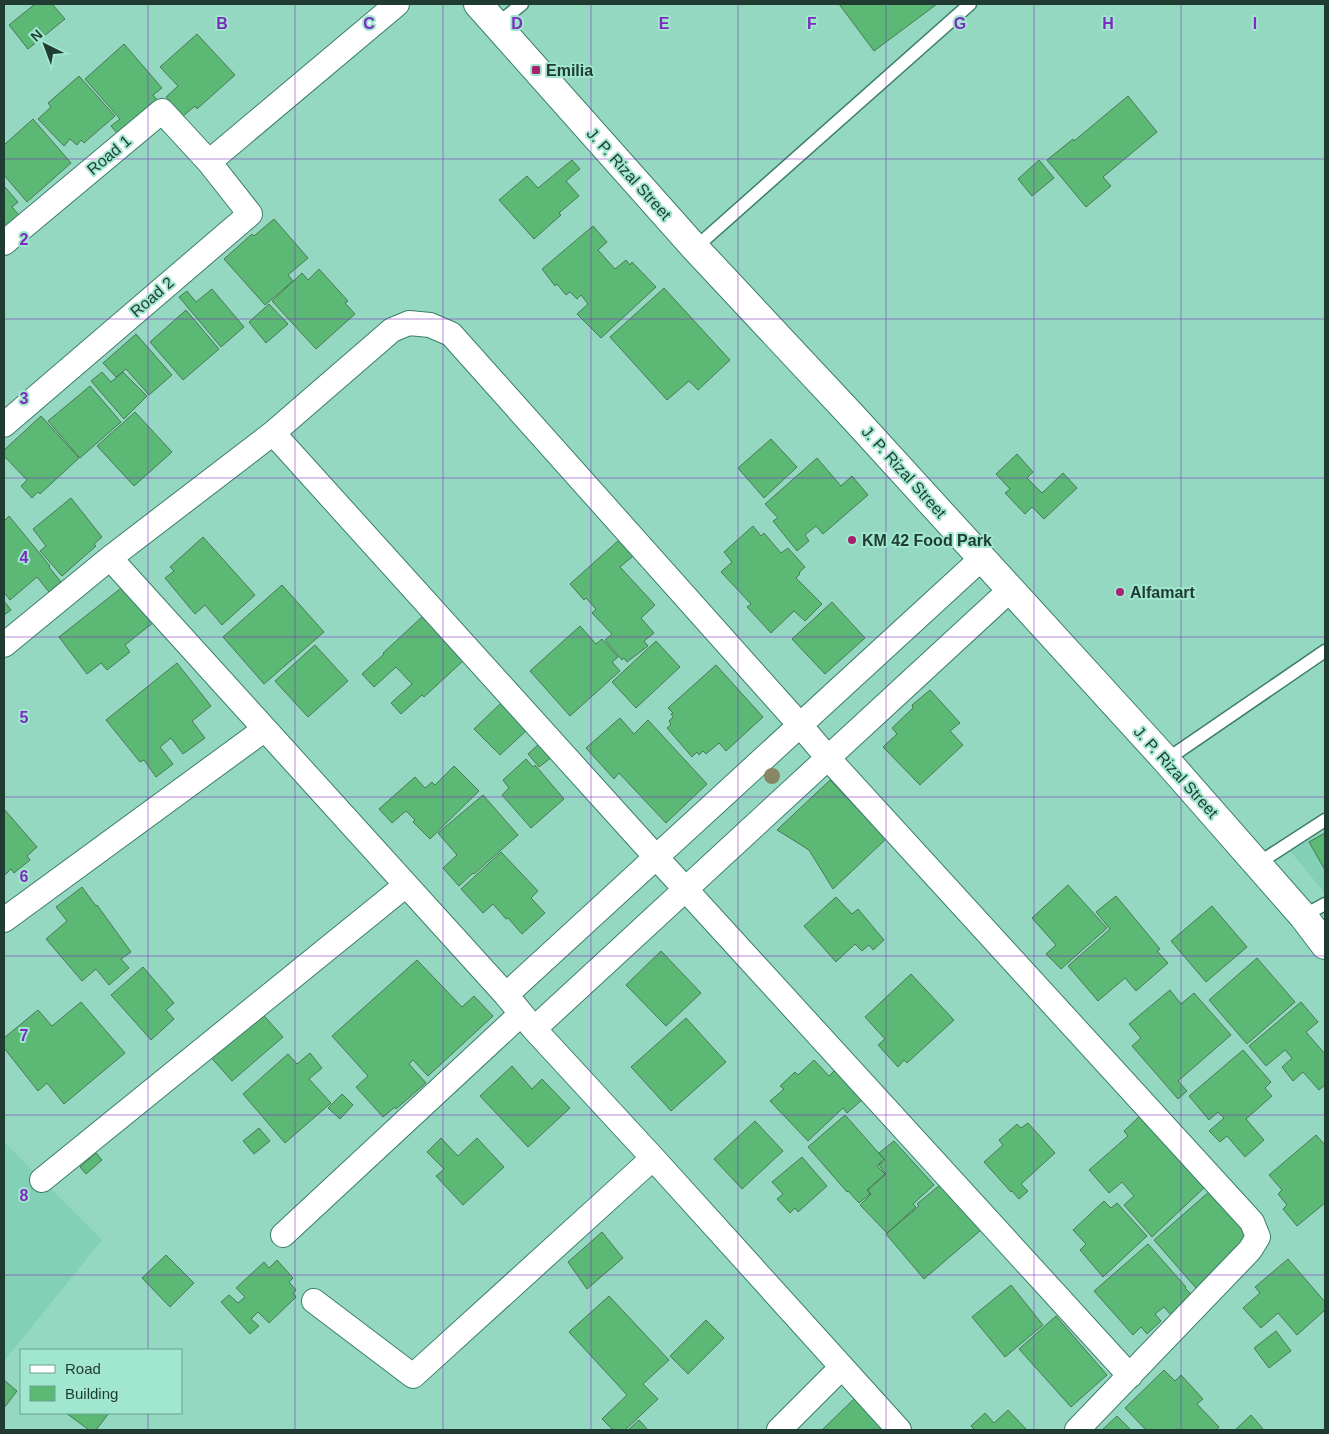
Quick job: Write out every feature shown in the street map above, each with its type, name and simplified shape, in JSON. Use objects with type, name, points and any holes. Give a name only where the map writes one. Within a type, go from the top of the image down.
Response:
[{"type":"main road","name":"J. P. Rizal Street","points":[[478,4],[695,248],[1011,589],[1166,760],[1257,864],[1314,910],[1325,944]]},
{"type":"street","points":[[208,162],[397,4]]},
{"type":"street","name":"Road 1","points":[[4,243],[162,111],[208,162]]},
{"type":"street","name":"Road 2","points":[[4,424],[250,214],[208,162]]},
{"type":"street","points":[[4,645],[110,558],[273,433],[392,330],[409,323],[430,325],[451,334],[828,758],[1252,1222],[1258,1237],[1250,1250],[1077,1430]]},
{"type":"street","points":[[273,433],[656,857],[1130,1376]]},
{"type":"street","points":[[110,558],[506,996],[527,1022],[899,1430]]},
{"type":"street","points":[[506,996],[982,558]]},
{"type":"street","points":[[283,1235],[527,1022],[686,889],[1011,589]]},
{"type":"street","points":[[4,920],[265,730]]},
{"type":"street","points":[[42,1180],[406,885]]},
{"type":"street","points":[[314,1301],[413,1376],[653,1158]]},
{"type":"street","points":[[779,1430],[842,1367]]},
{"type":"lane","points":[[496,25],[522,4]]},
{"type":"lane","points":[[695,248],[970,4]]},
{"type":"lane","points":[[1166,760],[1325,652]]},
{"type":"lane","points":[[1257,864],[1325,820]]},
{"type":"shaded area","points":[[1325,831],[1325,893],[1290,851]]},
{"type":"shaded area","points":[[4,1142],[102,1240],[4,1361]]},
{"type":"building","points":[[35,4],[52,4],[65,19],[28,49],[9,25]]},
{"type":"building","points":[[839,4],[937,4],[874,51]]},
{"type":"building","points":[[197,34],[235,75],[197,109],[195,106],[183,116],[166,97],[178,86],[160,67]]},
{"type":"building","points":[[124,44],[162,88],[153,95],[157,100],[117,133],[111,126],[120,119],[85,79]]},
{"type":"building","points":[[79,76],[115,116],[84,143],[81,140],[77,145],[70,139],[64,146],[38,119],[51,107],[48,103]]},
{"type":"building","points":[[1128,96],[1157,132],[1103,177],[1111,186],[1086,207],[1047,160],[1073,139],[1074,141]]},
{"type":"building","points":[[33,119],[71,163],[27,202],[4,175],[4,145]]},
{"type":"building","points":[[572,160],[580,169],[566,181],[579,196],[559,213],[561,215],[534,239],[499,200],[527,176],[538,188]]},
{"type":"building","points":[[1039,160],[1054,178],[1032,196],[1018,179]]},
{"type":"building","points":[[4,186],[18,202],[12,207],[19,215],[4,229]]},
{"type":"building","points":[[274,219],[308,258],[288,275],[293,281],[265,305],[224,259],[252,234],[254,236]]},
{"type":"building","points":[[593,226],[607,242],[598,250],[615,269],[626,260],[630,265],[632,262],[656,287],[601,338],[577,314],[588,304],[581,295],[577,299],[570,292],[566,295],[557,284],[555,286],[542,269]]},
{"type":"building","points":[[319,269],[348,301],[345,303],[355,314],[316,349],[272,301],[302,273],[308,280]]},
{"type":"building","points":[[664,288],[730,360],[698,390],[689,381],[667,400],[610,337]]},
{"type":"building","points":[[212,289],[244,327],[221,347],[179,297],[187,291],[196,302]]},
{"type":"building","points":[[269,304],[288,324],[266,343],[249,322]]},
{"type":"building","points":[[186,310],[219,349],[183,380],[150,342]]},
{"type":"building","points":[[136,334],[172,375],[149,395],[126,369],[116,377],[103,363]]},
{"type":"building","points":[[102,372],[111,382],[123,372],[147,396],[124,419],[91,381]]},
{"type":"building","points":[[90,386],[121,422],[80,458],[48,421]]},
{"type":"building","points":[[135,412],[172,452],[134,486],[97,446]]},
{"type":"building","points":[[41,416],[79,458],[40,494],[38,492],[32,498],[21,486],[27,480],[4,456],[4,450]]},
{"type":"building","points":[[771,439],[797,467],[764,498],[738,468]]},
{"type":"building","points":[[1017,454],[1033,472],[1027,478],[1042,493],[1063,473],[1077,488],[1044,519],[1032,507],[1025,514],[1005,493],[1010,489],[996,474]]},
{"type":"building","points":[[817,458],[841,486],[852,476],[868,495],[823,534],[816,526],[805,535],[809,541],[797,551],[773,521],[778,518],[765,504]]},
{"type":"building","points":[[71,498],[102,537],[94,544],[96,546],[62,576],[40,551],[46,546],[33,529]]},
{"type":"building","points":[[9,516],[61,582],[49,592],[37,577],[10,600],[4,592],[4,521]]},
{"type":"building","points":[[753,526],[761,536],[764,533],[781,553],[788,548],[805,567],[796,578],[822,604],[805,621],[794,611],[771,633],[747,607],[751,604],[721,572],[732,562],[724,552]]},
{"type":"building","points":[[203,537],[255,595],[222,625],[205,605],[195,614],[165,578],[174,571],[170,567]]},
{"type":"building","points":[[619,540],[633,556],[620,567],[655,605],[641,618],[654,633],[644,641],[648,646],[627,662],[624,658],[622,660],[605,640],[612,634],[592,613],[596,609],[586,598],[584,600],[570,584]]},
{"type":"building","points":[[130,581],[159,618],[125,645],[130,652],[107,670],[101,663],[87,674],[59,637]]},
{"type":"building","points":[[282,585],[324,632],[264,684],[223,637]]},
{"type":"building","points":[[4,601],[11,610],[4,615]]},
{"type":"building","points":[[832,602],[865,638],[825,674],[792,639]]},
{"type":"building","points":[[423,616],[464,660],[424,697],[422,695],[401,714],[391,703],[412,684],[396,667],[374,687],[362,674]]},
{"type":"building","points":[[580,626],[596,644],[602,639],[618,657],[612,662],[620,671],[570,716],[530,671]]},
{"type":"building","points":[[656,641],[680,667],[636,708],[612,682]]},
{"type":"building","points":[[315,645],[348,681],[308,717],[275,681]]},
{"type":"building","points":[[177,663],[211,706],[192,721],[205,738],[183,754],[171,738],[160,747],[173,764],[156,777],[144,760],[140,762],[106,720]]},
{"type":"building","points":[[716,665],[763,717],[726,751],[719,743],[706,754],[703,751],[699,755],[697,752],[692,757],[667,728],[671,724],[669,721],[673,717],[671,714],[673,713],[668,708]]},
{"type":"building","points":[[930,690],[960,723],[950,731],[963,745],[920,785],[883,747],[897,734],[892,728],[913,708],[912,705]]},
{"type":"building","points":[[502,702],[528,729],[500,755],[474,729]]},
{"type":"building","points":[[620,718],[634,734],[648,720],[707,784],[666,823],[619,773],[614,779],[586,748]]},
{"type":"building","points":[[540,743],[552,757],[539,767],[528,754]]},
{"type":"building","points":[[526,759],[533,767],[535,765],[564,799],[531,828],[502,795],[509,788],[503,780]]},
{"type":"building","points":[[454,766],[479,791],[430,839],[413,822],[415,820],[406,811],[392,823],[379,809],[415,777],[425,788],[432,782],[435,785]]},
{"type":"building","points":[[830,780],[886,839],[833,889],[809,850],[777,830]]},
{"type":"building","points":[[483,795],[518,835],[459,886],[443,868],[457,855],[438,833]]},
{"type":"building","points":[[4,809],[37,847],[27,856],[30,860],[14,873],[11,869],[4,876]]},
{"type":"building","points":[[1325,833],[1325,870],[1309,842]]},
{"type":"building","points":[[501,852],[538,891],[531,898],[545,913],[522,934],[493,904],[483,913],[461,889]]},
{"type":"building","points":[[1068,885],[1107,928],[1061,969],[1046,954],[1056,945],[1032,918]]},
{"type":"building","points":[[82,887],[131,952],[121,959],[129,968],[109,985],[96,969],[82,981],[46,939],[67,921],[56,907]]},
{"type":"building","points":[[1116,896],[1160,949],[1157,951],[1168,963],[1136,991],[1125,978],[1098,1001],[1068,966],[1110,929],[1096,912]]},
{"type":"building","points":[[836,897],[852,914],[858,909],[884,940],[873,950],[869,945],[862,951],[855,944],[836,962],[804,926]]},
{"type":"building","points":[[1212,906],[1247,947],[1206,982],[1171,941]]},
{"type":"building","points":[[661,951],[701,993],[666,1026],[626,985]]},
{"type":"building","points":[[1257,958],[1295,1002],[1247,1044],[1209,1000]]},
{"type":"building","points":[[417,960],[462,1007],[474,996],[493,1016],[428,1076],[413,1060],[409,1064],[426,1083],[396,1109],[395,1107],[383,1117],[356,1087],[368,1076],[332,1036]]},
{"type":"building","points":[[143,967],[174,1003],[166,1010],[174,1019],[151,1040],[111,995]]},
{"type":"building","points":[[911,974],[954,1020],[907,1063],[904,1060],[898,1067],[878,1045],[885,1039],[865,1017]]},
{"type":"building","points":[[1170,990],[1181,1004],[1194,993],[1231,1035],[1178,1081],[1187,1091],[1178,1099],[1132,1046],[1141,1038],[1129,1024]]},
{"type":"building","points":[[81,1002],[125,1053],[64,1104],[47,1083],[38,1091],[4,1048],[4,1038],[38,1010],[52,1026]]},
{"type":"building","points":[[1301,1002],[1318,1022],[1306,1032],[1325,1054],[1325,1085],[1319,1090],[1303,1072],[1293,1081],[1282,1067],[1292,1058],[1285,1050],[1266,1066],[1249,1046]]},
{"type":"building","points":[[259,1010],[283,1037],[232,1081],[208,1054]]},
{"type":"building","points":[[686,1018],[726,1062],[671,1111],[631,1067]]},
{"type":"building","points":[[1243,1050],[1271,1082],[1265,1088],[1272,1096],[1246,1119],[1264,1140],[1245,1157],[1227,1136],[1220,1142],[1209,1131],[1224,1118],[1218,1112],[1209,1120],[1189,1096]]},
{"type":"building","points":[[310,1053],[322,1068],[309,1079],[331,1103],[285,1143],[243,1094],[288,1054],[297,1064]]},
{"type":"building","points":[[814,1060],[829,1076],[834,1071],[843,1080],[845,1079],[863,1099],[847,1113],[843,1108],[808,1141],[770,1101],[784,1089],[780,1086],[795,1072],[798,1075]]},
{"type":"building","points":[[512,1066],[532,1089],[542,1079],[570,1108],[528,1147],[480,1096]]},
{"type":"building","points":[[342,1094],[353,1105],[340,1119],[328,1108]]},
{"type":"building","points":[[1142,1114],[1207,1185],[1152,1237],[1124,1205],[1134,1196],[1122,1182],[1109,1193],[1089,1170],[1128,1136],[1124,1131]]},
{"type":"building","points":[[845,1115],[884,1159],[877,1166],[885,1174],[867,1190],[870,1194],[859,1203],[808,1147]]},
{"type":"building","points":[[755,1121],[783,1151],[742,1189],[714,1159]]},
{"type":"building","points":[[1028,1123],[1055,1153],[1021,1184],[1028,1191],[1019,1199],[984,1162],[1003,1145],[999,1140],[1017,1124],[1021,1128]]},
{"type":"building","points":[[259,1128],[270,1141],[254,1154],[243,1141]]},
{"type":"building","points":[[1316,1135],[1325,1145],[1325,1203],[1297,1226],[1283,1209],[1287,1205],[1278,1194],[1282,1190],[1269,1175]]},
{"type":"building","points":[[441,1138],[458,1156],[477,1138],[504,1167],[463,1205],[436,1176],[444,1169],[427,1152]]},
{"type":"building","points":[[894,1141],[934,1185],[913,1204],[916,1207],[887,1233],[860,1205],[871,1194],[868,1190],[886,1174],[879,1165],[885,1160],[879,1153]]},
{"type":"building","points":[[96,1153],[102,1160],[86,1174],[80,1167]]},
{"type":"building","points":[[802,1157],[827,1186],[798,1212],[795,1208],[790,1213],[777,1199],[783,1194],[772,1182]]},
{"type":"building","points":[[941,1184],[981,1230],[924,1279],[886,1234]]},
{"type":"building","points":[[1211,1190],[1253,1238],[1196,1288],[1154,1240]]},
{"type":"building","points":[[1104,1201],[1111,1208],[1117,1203],[1147,1236],[1103,1277],[1080,1250],[1086,1244],[1073,1230]]},
{"type":"building","points":[[602,1232],[623,1258],[587,1289],[568,1262]]},
{"type":"building","points":[[1148,1244],[1192,1295],[1171,1315],[1164,1307],[1155,1314],[1161,1321],[1147,1334],[1141,1327],[1133,1335],[1094,1291]]},
{"type":"building","points":[[166,1255],[194,1283],[170,1307],[142,1278]]},
{"type":"building","points":[[1288,1259],[1325,1302],[1325,1310],[1297,1335],[1278,1313],[1261,1328],[1243,1308],[1260,1293],[1255,1287]]},
{"type":"building","points":[[277,1260],[293,1278],[289,1282],[296,1290],[293,1293],[296,1297],[269,1323],[258,1312],[251,1319],[259,1326],[250,1334],[221,1302],[229,1295],[238,1303],[245,1297],[236,1288],[264,1262],[269,1268]]},
{"type":"building","points":[[1011,1285],[1043,1325],[1005,1357],[972,1317]]},
{"type":"building","points":[[609,1296],[669,1360],[643,1384],[658,1399],[625,1430],[613,1430],[602,1419],[627,1395],[569,1332]]},
{"type":"building","points":[[1056,1316],[1107,1375],[1071,1407],[1019,1349]]},
{"type":"building","points":[[706,1320],[724,1338],[688,1374],[670,1356]]},
{"type":"building","points":[[1276,1331],[1291,1351],[1269,1368],[1254,1348]]},
{"type":"building","points":[[1164,1370],[1175,1381],[1181,1375],[1203,1399],[1197,1404],[1219,1427],[1216,1430],[1146,1430],[1125,1408]]},
{"type":"building","points":[[4,1380],[17,1391],[4,1408]]},
{"type":"building","points":[[855,1398],[896,1430],[822,1430]]},
{"type":"building","points":[[1008,1410],[1027,1430],[975,1430],[971,1426],[985,1413],[994,1423]]},
{"type":"building","points":[[67,1414],[108,1414],[96,1430],[89,1430]]},
{"type":"building","points":[[1251,1415],[1264,1430],[1235,1430]]},
{"type":"building","points":[[1117,1416],[1131,1430],[1102,1430]]},
{"type":"building","points":[[639,1420],[648,1430],[628,1430]]},
{"type":"place","name":"Emilia","points":[[536,70]]},
{"type":"place","name":"KM 42 Food Park","points":[[852,540]]},
{"type":"place","name":"Alfamart","points":[[1120,592]]}]
